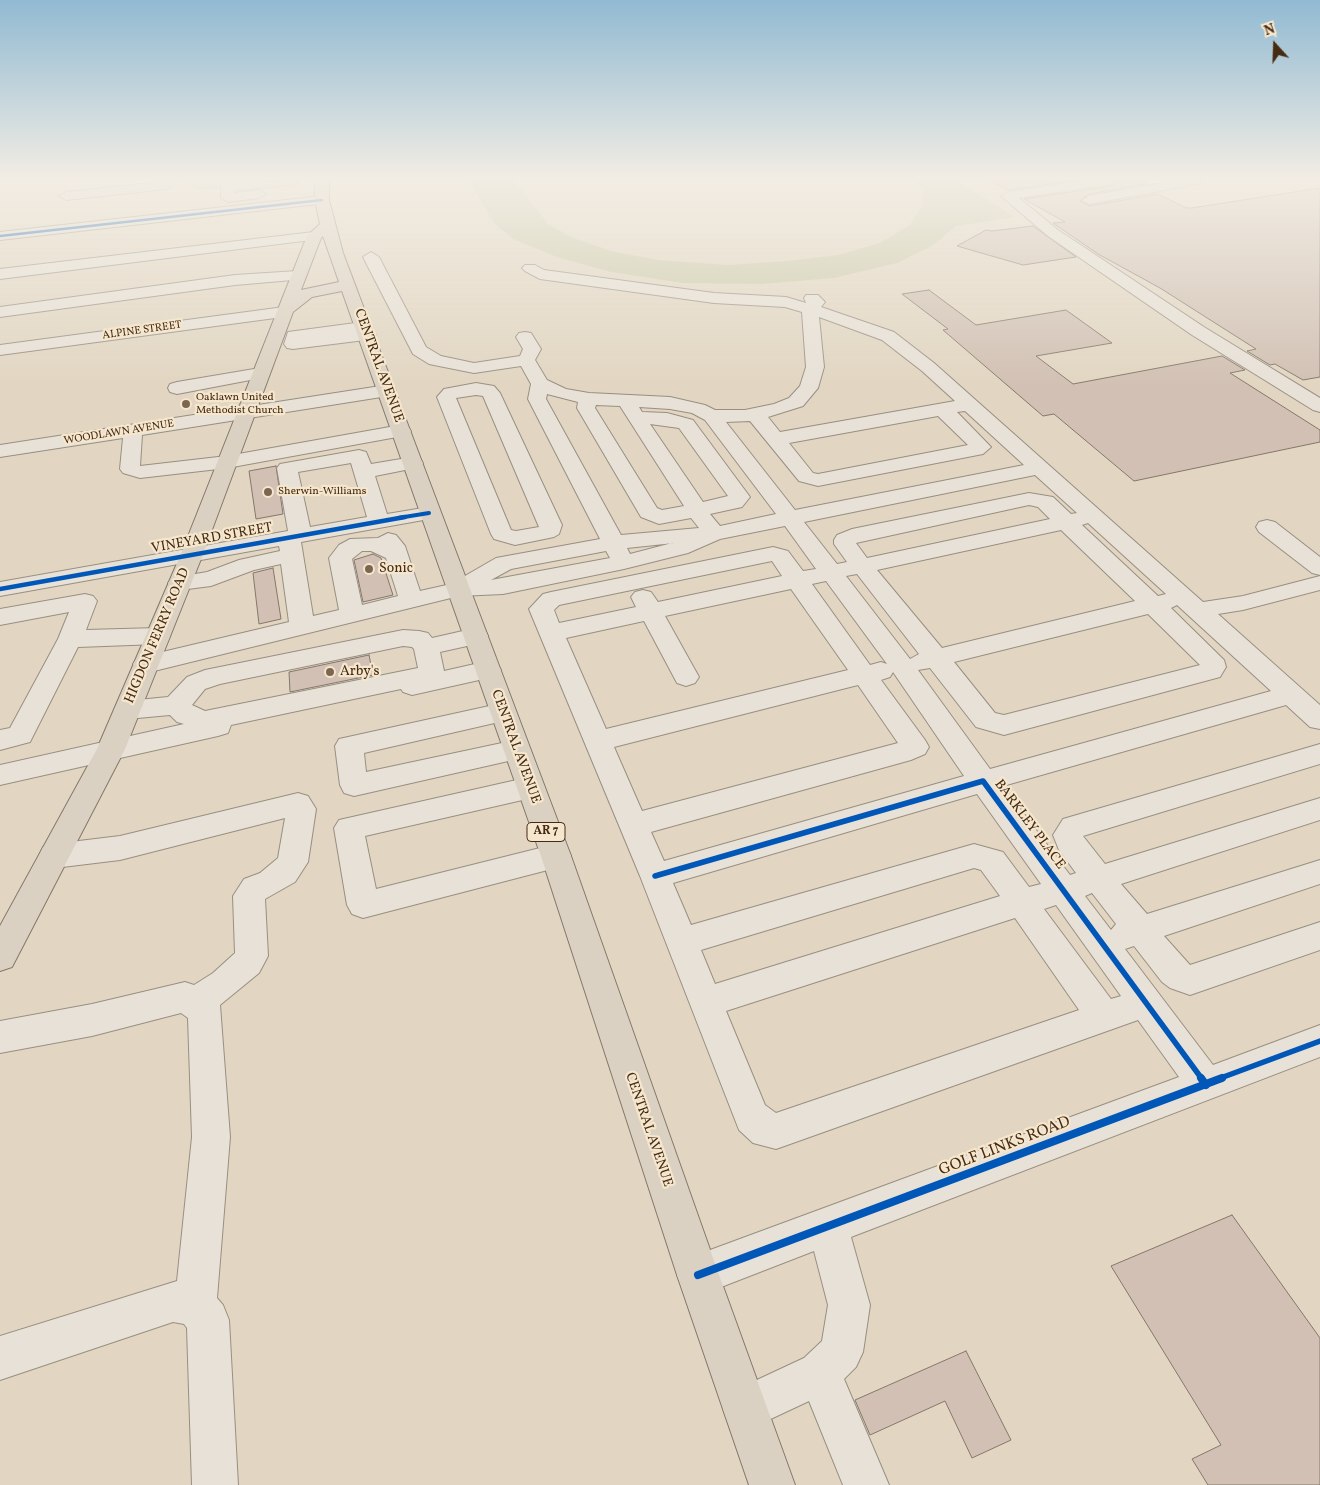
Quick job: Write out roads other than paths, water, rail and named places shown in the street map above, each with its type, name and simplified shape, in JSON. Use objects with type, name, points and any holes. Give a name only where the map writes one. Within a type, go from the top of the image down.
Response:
[{"type":"main road","name":"HIGDON FERRY ROAD","points":[[0,957],[111,749],[192,554],[307,249]]},
{"type":"main road","name":"CENTRAL AVENUE","points":[[335,249],[413,463],[429,513],[459,589],[556,856],[698,1275],[772,1485]]},
{"type":"main road","points":[[284,312],[300,304],[350,289]]},
{"type":"street","points":[[153,249],[5,284],[3,312],[89,319],[235,280],[298,276]]},
{"type":"street","points":[[1078,249],[1191,326],[1316,401]]},
{"type":"street","points":[[371,257],[417,331],[419,350],[435,360],[482,367],[527,348]]},
{"type":"street","points":[[530,268],[540,274],[704,297],[786,302],[810,308],[888,336],[909,351],[970,404],[1320,720]]},
{"type":"street","points":[[712,416],[756,415],[779,409],[796,402],[809,388],[815,367],[810,308]]},
{"type":"street","name":"ALPINE STREET","points":[[0,350],[89,319],[284,312]]},
{"type":"street","points":[[435,360],[527,348]]},
{"type":"street","points":[[527,348],[540,384],[537,399],[686,677]]},
{"type":"street","points":[[481,389],[482,367]]},
{"type":"street","points":[[178,388],[260,373]]},
{"type":"street","points":[[540,384],[561,393],[589,399],[631,409],[686,424],[739,498],[734,502],[659,517],[649,512],[586,408],[589,399]]},
{"type":"street","points":[[481,389],[491,393],[551,525],[551,529],[546,532],[515,538],[502,534],[446,397],[451,393],[481,389]]},
{"type":"street","points":[[315,402],[320,421]]},
{"type":"street","name":"WOODLAWN AVENUE","points":[[0,451],[315,402],[358,416]]},
{"type":"street","points":[[631,409],[670,403],[698,409],[712,416],[902,666],[983,782],[1292,694]]},
{"type":"street","points":[[777,439],[970,404]]},
{"type":"street","points":[[631,409],[714,534]]},
{"type":"street","points":[[756,415],[806,477],[818,480],[976,450],[981,447],[981,444],[942,409]]},
{"type":"street","points":[[358,416],[394,411]]},
{"type":"street","points":[[358,416],[394,411]]},
{"type":"street","points":[[133,430],[130,469],[134,471],[227,462],[310,447],[324,454],[354,448],[358,416]]},
{"type":"street","points":[[180,583],[211,579],[247,565],[295,537],[377,514],[359,456],[287,468],[295,537],[302,626]]},
{"type":"street","points":[[364,472],[413,463]]},
{"type":"street","points":[[146,664],[459,589],[503,587],[624,562],[680,548],[714,534],[1039,468]]},
{"type":"street","points":[[1029,499],[1045,502],[1091,547],[1211,660],[1213,667],[1211,671],[1004,725],[986,720],[862,566],[845,544],[845,540],[852,536],[1029,499]]},
{"type":"street","name":"VINEYARD STREET","points":[[0,589],[295,537],[330,538],[377,514],[429,513]]},
{"type":"street","points":[[1066,522],[1093,516]]},
{"type":"street","points":[[1267,527],[1316,561]]},
{"type":"street","points":[[348,616],[330,538],[378,538],[387,540],[394,546],[411,600]]},
{"type":"street","points":[[1091,547],[1121,541]]},
{"type":"street","points":[[348,616],[340,558],[347,550],[358,544],[375,544],[397,554]]},
{"type":"street","points":[[633,825],[911,750],[915,747],[780,556],[773,554],[624,562],[551,599],[541,609],[598,741],[633,825],[655,876],[752,1117],[766,1130],[776,1131],[1147,1002]]},
{"type":"street","points":[[551,633],[862,566]]},
{"type":"street","points":[[598,741],[1153,605],[1243,603],[1320,583]]},
{"type":"street","points":[[0,617],[85,601],[70,639],[20,735],[0,740]]},
{"type":"street","points":[[1186,636],[1219,629]]},
{"type":"street","points":[[70,639],[158,636]]},
{"type":"street","points":[[196,683],[191,699],[193,708],[200,713],[359,684],[422,670],[428,656],[476,636]]},
{"type":"street","points":[[127,710],[176,705],[196,683],[214,676],[403,638],[419,639],[428,656],[431,671],[426,675],[205,721],[186,715],[176,705]]},
{"type":"street","points":[[0,775],[111,749],[488,670]]},
{"type":"street","points":[[503,712],[349,746],[354,784],[516,750]]},
{"type":"street","points":[[1320,754],[1073,827],[1068,835],[1070,842],[1098,878],[1174,972],[1182,978],[1190,980],[1320,936]]},
{"type":"street","name":"BARKLEY PLACE","points":[[655,876],[983,782],[1147,1002],[1206,1085]]},
{"type":"street","points":[[530,788],[349,828],[363,905],[556,856]]},
{"type":"street","points":[[54,856],[120,848],[298,804],[301,810],[293,862],[284,873],[271,882],[255,888],[250,896],[252,956],[247,964],[225,983],[195,1004]]},
{"type":"street","points":[[706,1002],[1320,810]]},
{"type":"street","points":[[681,942],[974,856],[992,861],[1104,1017]]},
{"type":"street","points":[[1103,943],[1320,872]]},
{"type":"street","points":[[0,1037],[92,1020],[185,996],[205,1010],[210,1137],[195,1305]]},
{"type":"street","name":"GOLF LINKS ROAD","points":[[698,1275],[1320,1041]]},
{"type":"street","points":[[745,1409],[819,1373],[841,1352],[849,1305],[828,1226]]},
{"type":"street","points":[[0,1358],[173,1301],[195,1305],[208,1320],[215,1485]]},
{"type":"street","points":[[819,1373],[866,1485]]},
{"type":"place","name":"Oaklawn United Methodist Church","points":[[186,404]]},
{"type":"place","name":"Sherwin-Williams","points":[[268,492]]},
{"type":"place","name":"Sonic","points":[[369,569]]},
{"type":"place","name":"Arby's","points":[[330,672]]}]
